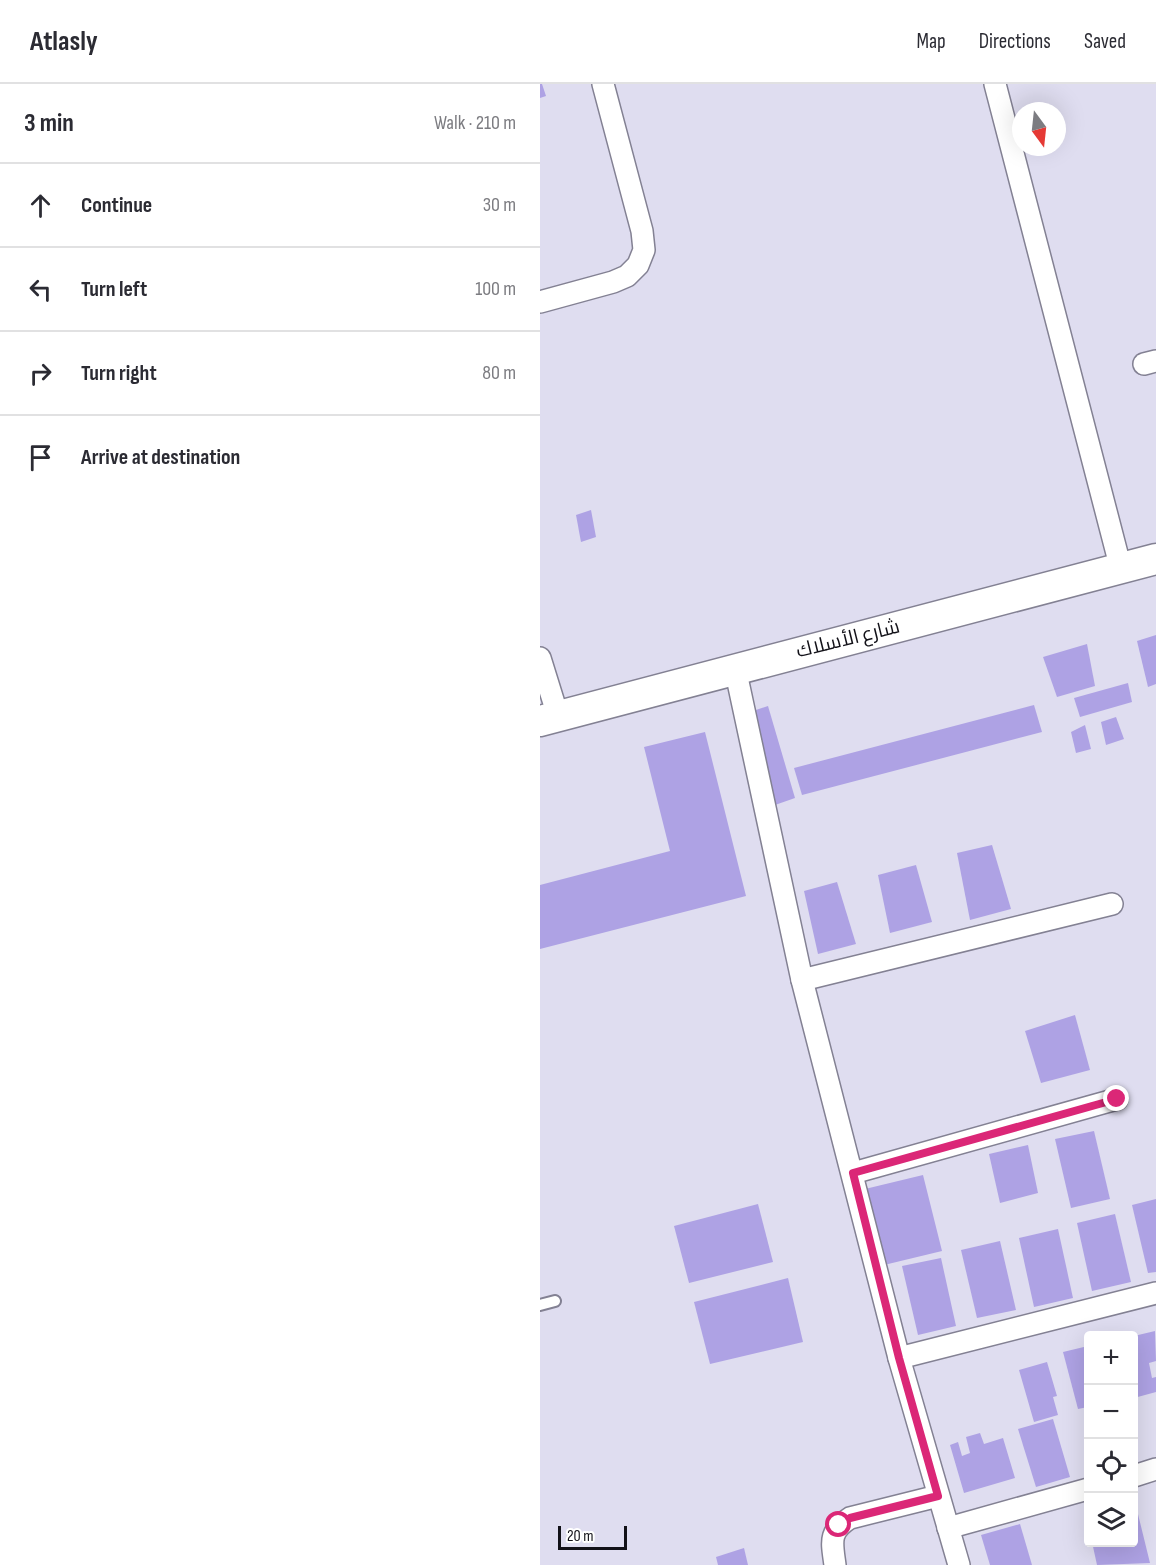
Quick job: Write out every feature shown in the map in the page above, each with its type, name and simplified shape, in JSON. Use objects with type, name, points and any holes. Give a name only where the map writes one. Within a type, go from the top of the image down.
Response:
[{"type":"street","points":[[540,302],[627,276],[638,265],[644,250],[642,231],[603,84]]},
{"type":"street","points":[[994,84],[1121,569]]},
{"type":"street","name":"شارع الأسلاك","points":[[549,718],[1156,559]]},
{"type":"street","points":[[540,658],[549,718]]},
{"type":"street","points":[[735,668],[802,980],[899,1358],[959,1565]]},
{"type":"street","points":[[802,980],[1112,904]]},
{"type":"street","points":[[853,1173],[1117,1099]]},
{"type":"street","points":[[899,1358],[1156,1293]]},
{"type":"street","points":[[1138,1475],[1156,1469]]},
{"type":"street","points":[[948,1528],[1084,1489]]},
{"type":"street","points":[[835,1565],[832,1537],[839,1525],[850,1518],[938,1496]]},
{"type":"lane","points":[[540,1305],[555,1301]]},
{"type":"building","points":[[540,84],[546,96],[540,98]]},
{"type":"building","points":[[591,510],[596,537],[581,542],[576,515]]},
{"type":"building","points":[[1156,635],[1156,684],[1148,687],[1137,641]]},
{"type":"building","points":[[1087,644],[1095,686],[1057,697],[1043,657]]},
{"type":"building","points":[[1128,683],[1132,702],[1080,717],[1074,698]]},
{"type":"building","points":[[1034,705],[1042,732],[802,795],[794,768]]},
{"type":"building","points":[[768,706],[795,798],[775,805],[753,711]]},
{"type":"building","points":[[1116,717],[1124,739],[1106,745],[1101,722]]},
{"type":"building","points":[[1085,725],[1091,749],[1076,753],[1071,732]]},
{"type":"building","points":[[705,732],[746,896],[540,949],[540,885],[670,851],[644,747]]},
{"type":"building","points":[[992,845],[1011,909],[970,920],[957,853]]},
{"type":"building","points":[[916,865],[932,922],[890,933],[878,875]]},
{"type":"building","points":[[837,882],[856,944],[818,954],[804,891]]},
{"type":"building","points":[[1075,1015],[1090,1070],[1041,1083],[1025,1031]]},
{"type":"building","points":[[1094,1131],[1110,1199],[1071,1208],[1055,1139]]},
{"type":"building","points":[[1028,1145],[1038,1193],[1000,1203],[989,1154]]},
{"type":"building","points":[[923,1175],[942,1251],[884,1265],[865,1189]]},
{"type":"building","points":[[1156,1199],[1156,1272],[1148,1273],[1132,1205]]},
{"type":"building","points":[[758,1204],[773,1262],[689,1283],[674,1226]]},
{"type":"building","points":[[1115,1214],[1131,1282],[1092,1291],[1077,1223]]},
{"type":"building","points":[[1058,1229],[1073,1298],[1034,1307],[1019,1238]]},
{"type":"building","points":[[1000,1241],[1016,1310],[977,1318],[961,1250]]},
{"type":"building","points":[[941,1258],[956,1326],[918,1335],[902,1266]]},
{"type":"building","points":[[788,1278],[803,1342],[710,1364],[694,1302]]},
{"type":"building","points":[[1155,1331],[1156,1361],[1149,1363],[1152,1378],[1156,1377],[1156,1392],[1138,1397],[1138,1385],[1138,1335]]},
{"type":"building","points":[[1084,1347],[1084,1408],[1078,1409],[1063,1352]]},
{"type":"building","points":[[1047,1362],[1057,1396],[1053,1397],[1058,1415],[1034,1422],[1019,1370]]},
{"type":"building","points":[[1053,1419],[1070,1477],[1036,1487],[1018,1429]]},
{"type":"building","points":[[980,1433],[984,1444],[1003,1438],[1015,1478],[964,1493],[950,1445],[958,1442],[962,1456],[970,1453],[966,1437]]},
{"type":"building","points":[[1138,1514],[1150,1563],[1097,1565],[1093,1547],[1138,1547]]},
{"type":"building","points":[[1020,1524],[1032,1565],[990,1565],[981,1535]]},
{"type":"building","points":[[744,1548],[748,1565],[718,1565],[716,1557]]},
{"type":"route","points":[[839,1525],[850,1518],[938,1496],[899,1358],[853,1173],[1117,1099]]}]
